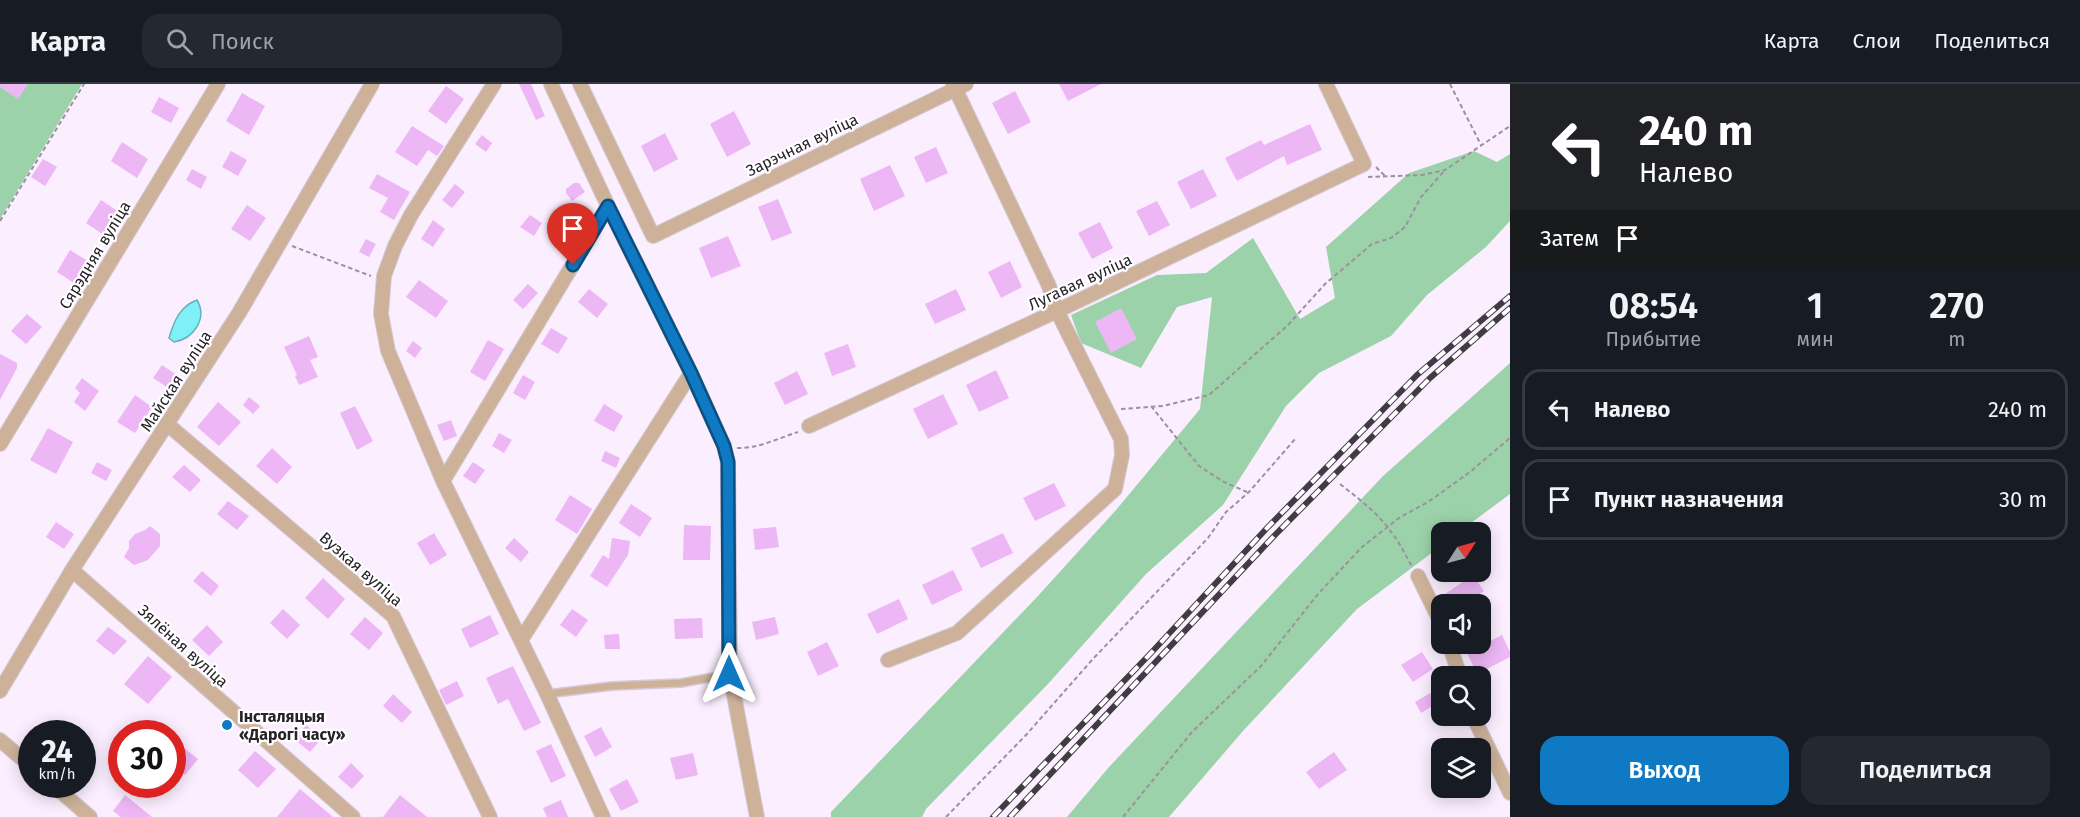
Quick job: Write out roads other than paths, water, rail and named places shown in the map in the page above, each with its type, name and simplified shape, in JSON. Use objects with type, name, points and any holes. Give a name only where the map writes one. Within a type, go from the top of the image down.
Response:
[{"type":"street","name":"Сярэдняя вуліца","points":[[0,444],[218,84]]},
{"type":"street","name":"Майская вуліца","points":[[0,691],[72,570],[239,313],[372,84]]},
{"type":"street","points":[[494,84],[411,215],[394,246],[384,281],[381,314],[388,351],[444,481],[547,694],[603,817]]},
{"type":"street","points":[[551,84],[724,446],[728,462],[729,674],[757,817]]},
{"type":"street","name":"Зарэчная вуліца","points":[[580,84],[653,236],[958,86]]},
{"type":"street","name":"Лугавая вуліца","points":[[808,426],[1057,311],[1364,164],[1326,84]]},
{"type":"street","points":[[888,660],[957,633],[1115,489],[1122,455],[1121,439],[1057,311],[1049,286],[958,86]]},
{"type":"street","points":[[444,481],[608,206]]},
{"type":"street","points":[[521,640],[691,373]]},
{"type":"street","name":"Вузкая вуліца","points":[[167,424],[393,616],[490,817]]},
{"type":"street","name":"Зялёная вуліца","points":[[72,570],[353,817]]},
{"type":"street","points":[[1418,576],[1431,603]]},
{"type":"street","points":[[1478,726],[1510,793]]},
{"type":"street","points":[[0,740],[18,755]]},
{"type":"street","points":[[68,798],[90,817]]},
{"type":"lane","points":[[547,694],[612,686],[681,683],[729,674]]},
{"type":"water","points":[[197,300],[201,314],[197,327],[187,337],[174,342],[169,338],[176,320],[186,306]]},
{"type":"railway","points":[[993,817],[1151,653],[1267,528],[1417,375],[1510,296]]},
{"type":"railway","points":[[1010,817],[1274,536],[1430,378],[1510,308]]},
{"type":"place","name":"Інсталяцыя «Дарогі часу»","points":[[227,725]]}]
